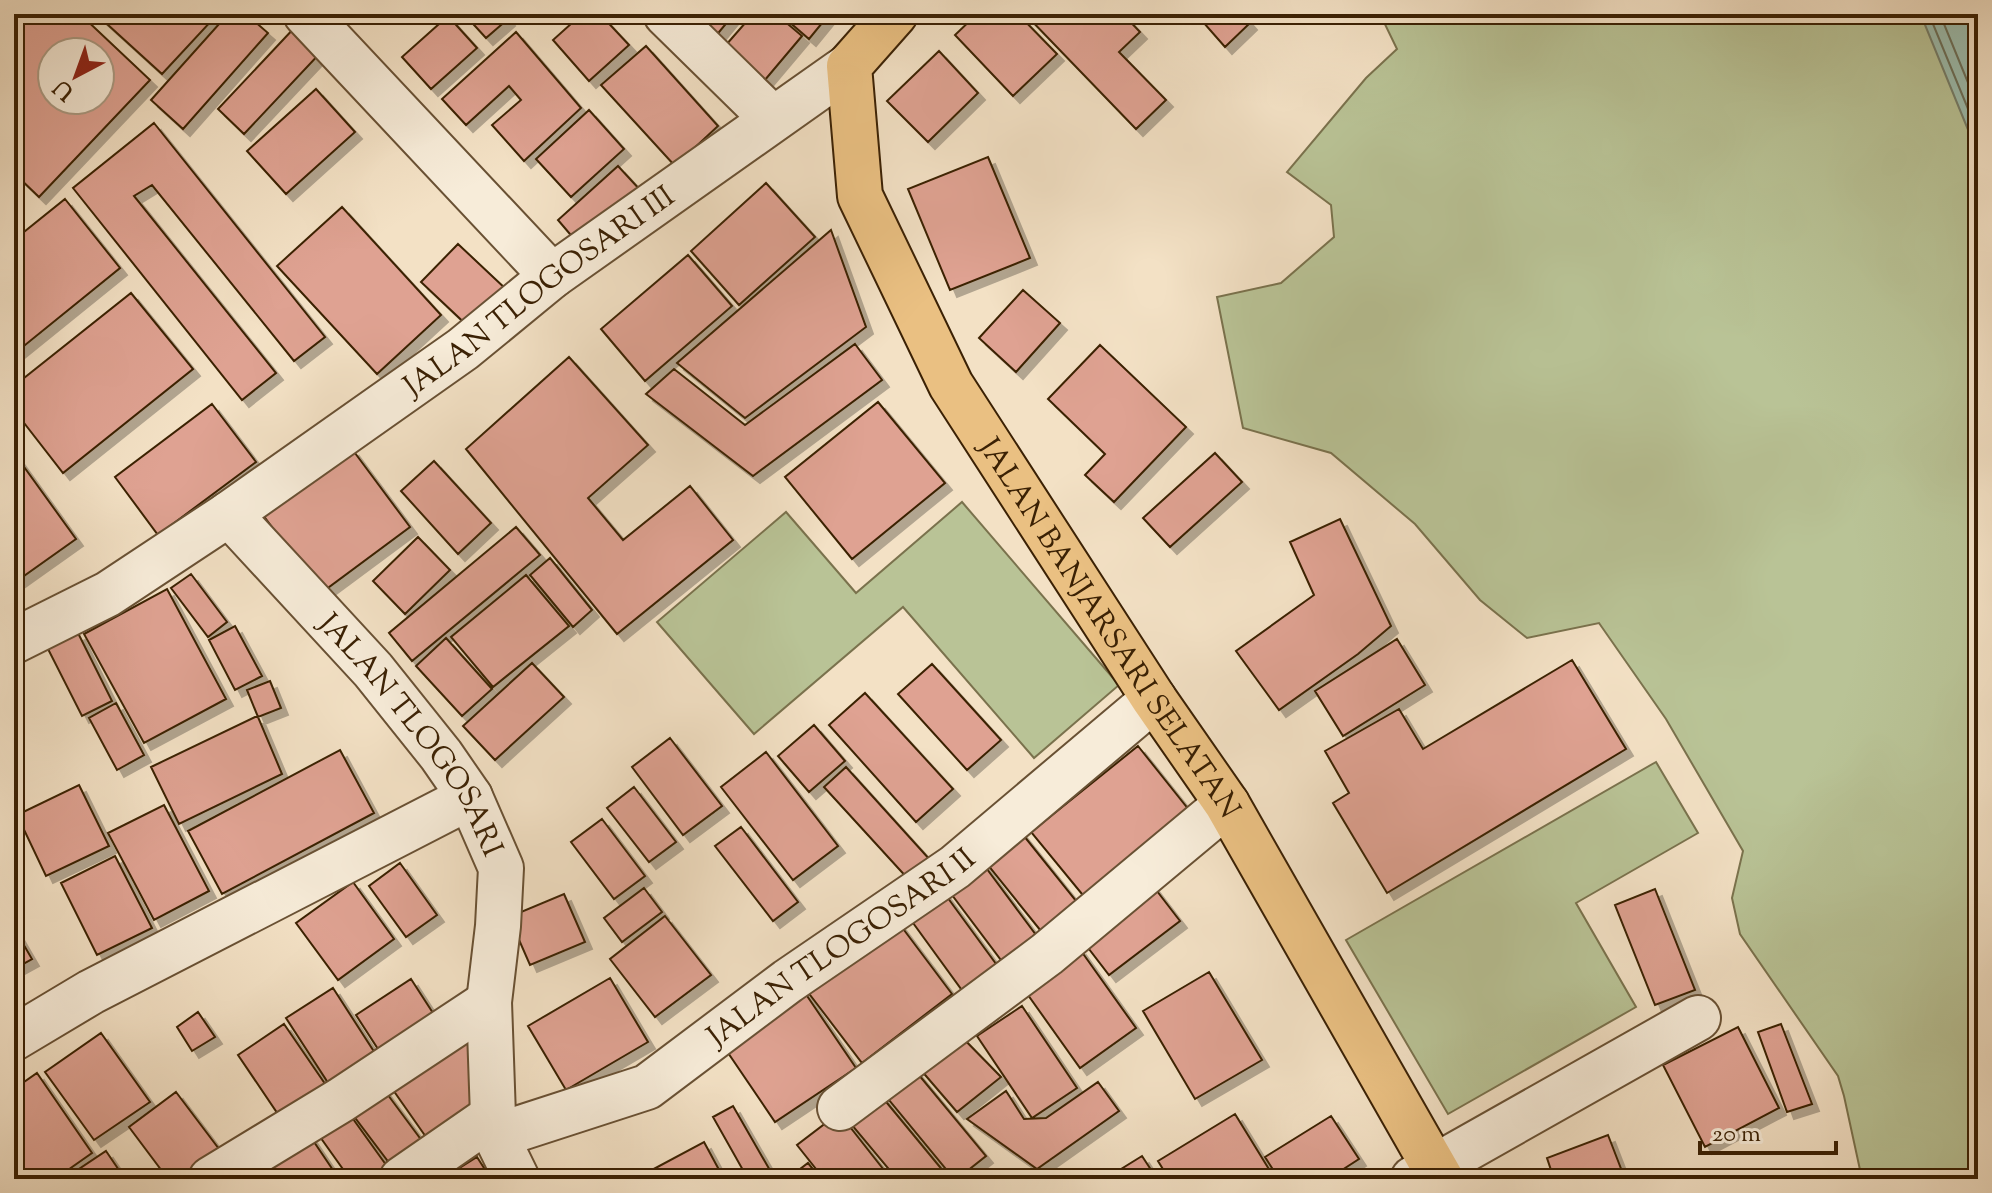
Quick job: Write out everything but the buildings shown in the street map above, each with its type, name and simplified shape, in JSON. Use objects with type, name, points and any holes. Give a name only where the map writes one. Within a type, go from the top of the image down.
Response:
[{"type":"main road","points":[[849,66],[895,14]]},
{"type":"main road","name":"JALAN BANJARSARI SELATAN","points":[[849,66],[860,196],[951,385],[1154,699],[1227,804],[1429,1175]]},
{"type":"street","points":[[306,14],[552,276]]},
{"type":"street","points":[[666,14],[773,119]]},
{"type":"street","name":"JALAN TLOGOSARI III","points":[[14,641],[108,594],[229,514],[463,349],[552,276],[849,66]]},
{"type":"street","name":"JALAN TLOGOSARI","points":[[229,514],[373,670],[441,755],[470,797],[501,868],[489,1002],[495,1126],[517,1179]]},
{"type":"street","name":"JALAN TLOGOSARI II","points":[[402,1179],[495,1126],[647,1087],[788,981],[955,867],[1154,699]]},
{"type":"street","points":[[14,1038],[105,985],[470,797]]},
{"type":"street","points":[[840,1108],[1047,954],[1227,804]]},
{"type":"street","points":[[211,1179],[341,1100],[489,1002]]},
{"type":"street","name":"JALAN BANJARSARI SELATAN","points":[[1429,1175],[1698,1018]]},
{"type":"shaded area","points":[[1380,14],[1978,14],[1978,1179],[1862,1179],[1838,1076],[1740,934],[1732,898],[1743,851],[1666,719],[1599,623],[1527,638],[1480,600],[1415,524],[1331,453],[1243,428],[1217,297],[1281,283],[1334,237],[1331,205],[1287,172],[1366,78],[1397,49]]},
{"type":"shaded area","points":[[962,502],[1119,685],[1034,758],[903,607],[754,734],[657,622],[786,512],[856,593]]},
{"type":"shaded area","points":[[1656,762],[1698,833],[1576,903],[1636,1007],[1448,1114],[1346,940]]},
{"type":"water","points":[[1930,14],[1978,14],[1978,154],[1923,20]]}]
